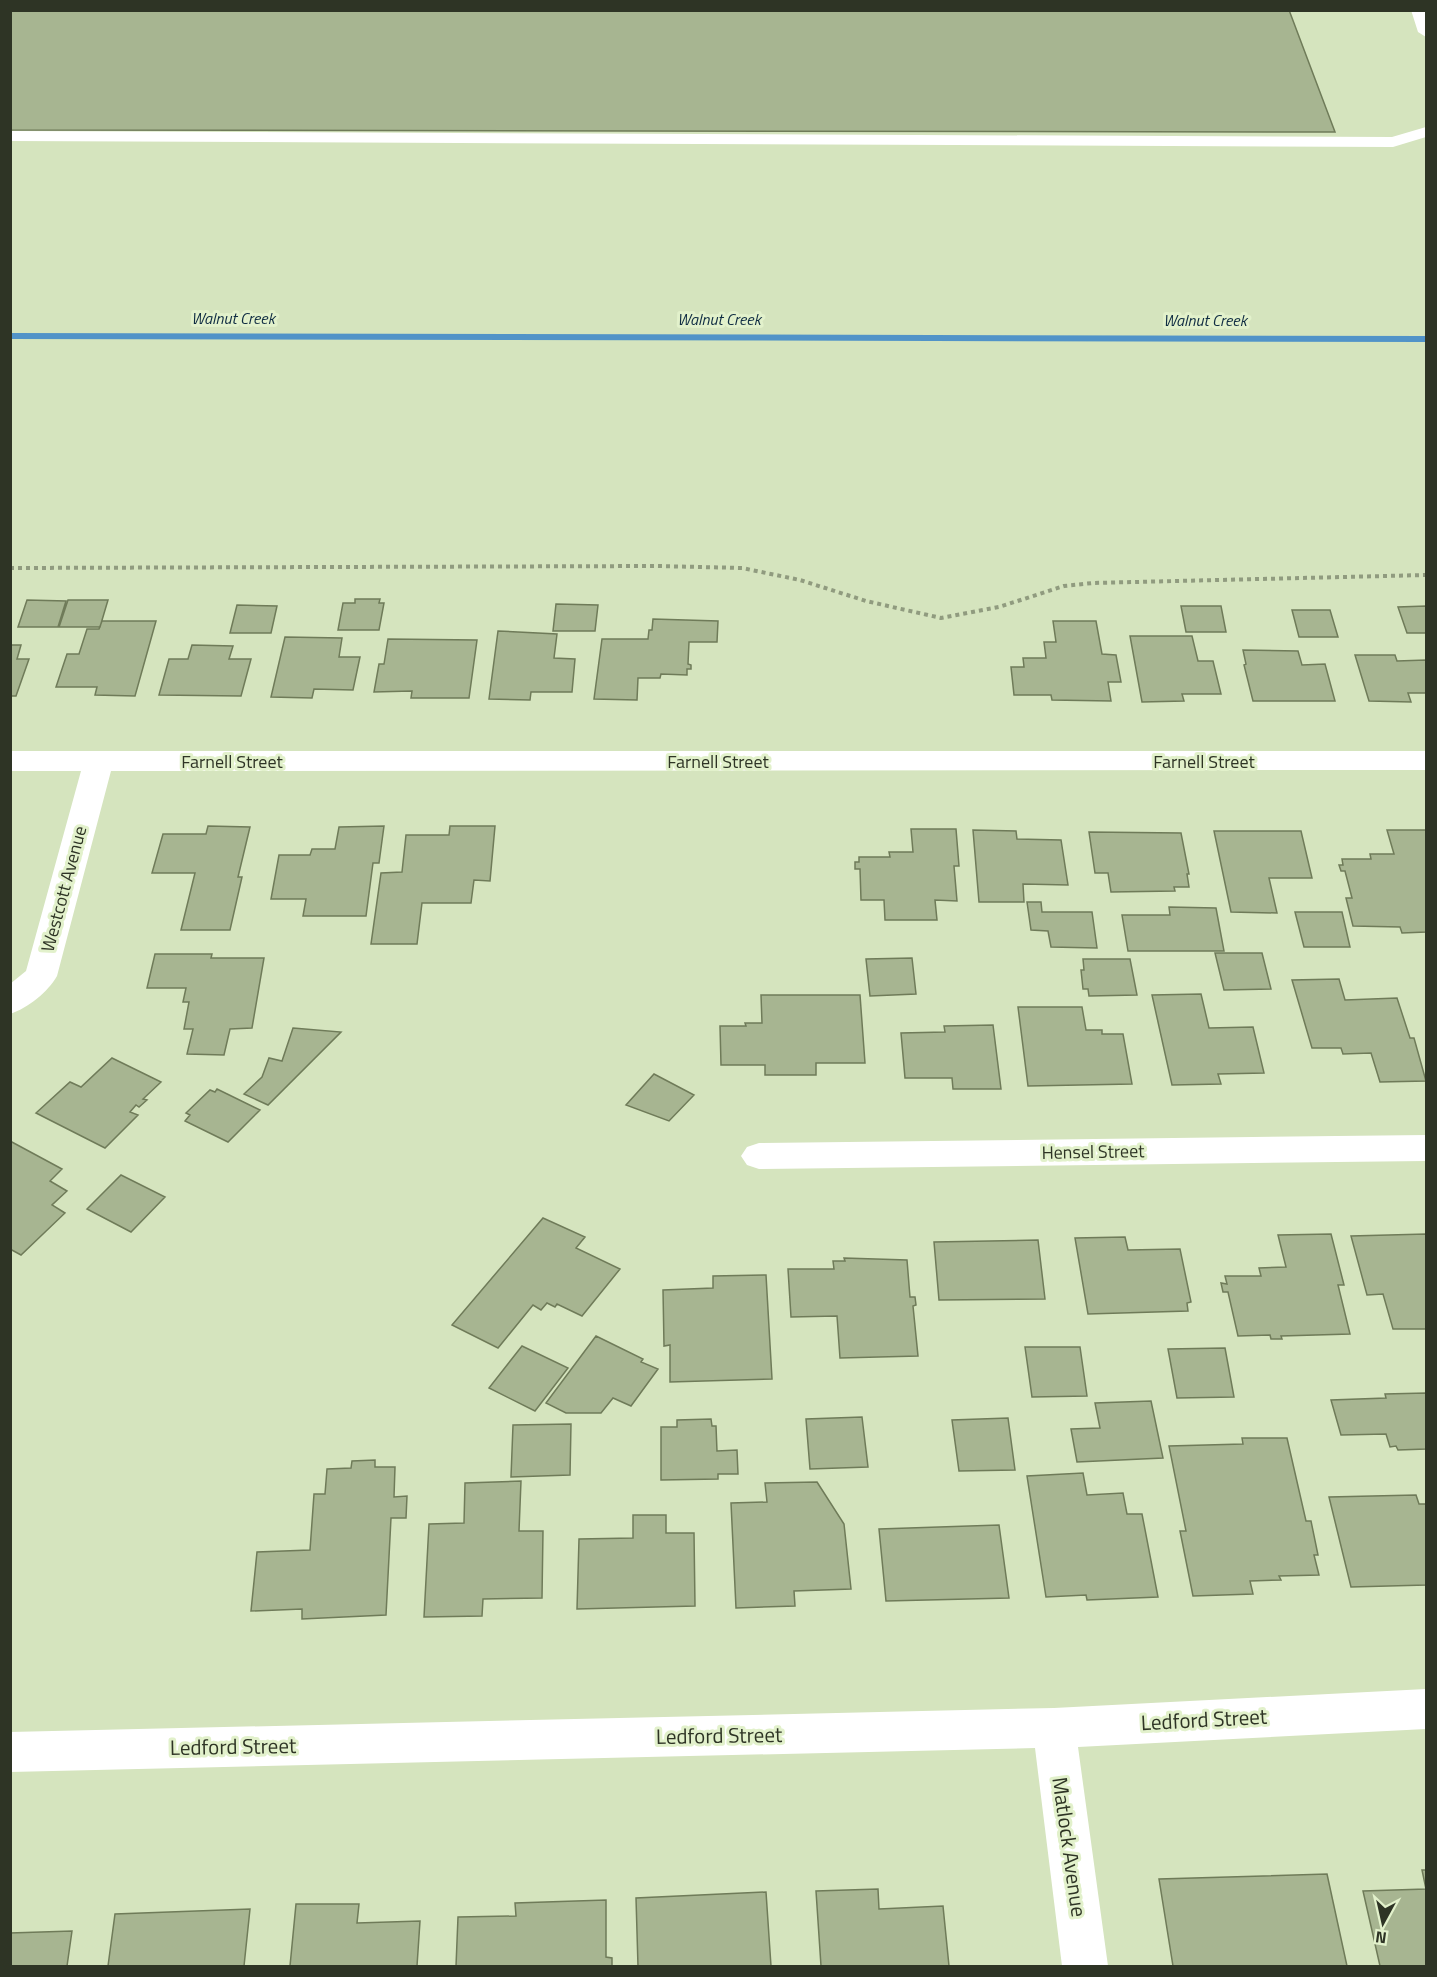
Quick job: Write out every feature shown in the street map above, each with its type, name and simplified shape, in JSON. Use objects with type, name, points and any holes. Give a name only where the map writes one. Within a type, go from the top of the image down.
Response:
[{"type":"street","name":"Farnell Street","points":[[10,761],[1426,761]]},
{"type":"street","name":"Westcott Avenue","points":[[10,1002],[41,976],[98,762]]},
{"type":"street","name":"Hensel Street","points":[[759,1156],[1426,1148]]},
{"type":"street","name":"Ledford Street","points":[[10,1752],[1054,1728],[1426,1708]]},
{"type":"street","name":"Matlock Avenue","points":[[1054,1728],[1085,1966]]},
{"type":"lane","points":[[1418,10],[1426,32]]},
{"type":"lane","points":[[10,136],[1393,142],[1426,132]]},
{"type":"path","points":[[10,568],[645,566],[742,568],[800,580],[866,601],[941,618],[999,608],[1064,586],[1093,583],[1426,575]]},
{"type":"building","points":[[10,10],[1289,10],[1335,132],[10,130]]},
{"type":"building","points":[[355,599],[380,599],[379,603],[384,603],[379,630],[338,630],[343,603],[355,603]]},
{"type":"building","points":[[27,600],[66,601],[58,627],[18,627]]},
{"type":"building","points":[[68,600],[108,600],[100,627],[59,627]]},
{"type":"building","points":[[556,604],[598,605],[595,631],[553,631]]},
{"type":"building","points":[[237,605],[277,606],[271,633],[230,633]]},
{"type":"building","points":[[1181,606],[1221,606],[1226,632],[1186,632]]},
{"type":"building","points":[[1426,606],[1426,633],[1407,633],[1398,607]]},
{"type":"building","points":[[1292,610],[1330,610],[1338,637],[1299,637]]},
{"type":"building","points":[[653,619],[718,621],[717,642],[689,642],[688,664],[691,665],[691,669],[687,669],[687,675],[661,674],[660,678],[638,678],[637,700],[594,699],[602,639],[648,639]]},
{"type":"building","points":[[102,621],[156,621],[135,696],[95,695],[97,687],[56,687],[67,654],[79,654],[87,629],[99,629]]},
{"type":"building","points":[[1053,621],[1096,621],[1102,654],[1116,655],[1121,682],[1108,682],[1111,701],[1052,700],[1051,695],[1014,695],[1011,667],[1024,667],[1023,658],[1046,658],[1044,642],[1056,642]]},
{"type":"building","points":[[498,631],[557,634],[554,658],[575,659],[572,692],[531,692],[530,700],[489,699]]},
{"type":"building","points":[[1130,636],[1192,636],[1198,661],[1213,661],[1221,694],[1182,694],[1184,701],[1142,702]]},
{"type":"building","points":[[285,637],[342,638],[339,657],[360,657],[353,690],[314,689],[312,698],[271,697]]},
{"type":"building","points":[[388,639],[477,640],[469,698],[411,698],[412,691],[374,692],[379,664],[384,664]]},
{"type":"building","points":[[10,645],[21,645],[17,659],[29,659],[16,696],[10,696]]},
{"type":"building","points":[[192,645],[233,646],[229,659],[251,659],[241,696],[159,695],[169,659],[188,659]]},
{"type":"building","points":[[1243,650],[1298,651],[1302,665],[1325,664],[1335,701],[1253,701],[1244,665],[1246,664]]},
{"type":"building","points":[[1355,655],[1395,655],[1397,661],[1426,660],[1426,693],[1408,693],[1411,702],[1369,701]]},
{"type":"building","points":[[208,826],[250,827],[238,877],[242,877],[230,930],[181,930],[195,873],[152,873],[163,834],[206,834]]},
{"type":"building","points":[[384,826],[379,863],[373,863],[366,916],[303,916],[306,899],[271,899],[279,855],[310,855],[312,849],[335,849],[339,827]]},
{"type":"building","points":[[450,826],[495,826],[490,881],[474,880],[471,903],[422,903],[417,944],[371,944],[381,873],[402,872],[406,835],[449,835]]},
{"type":"building","points":[[911,829],[956,829],[959,866],[954,866],[957,901],[935,900],[937,920],[885,920],[884,900],[861,900],[860,869],[855,869],[855,862],[859,862],[859,857],[890,857],[889,852],[913,852]]},
{"type":"building","points":[[973,830],[1016,831],[1017,839],[1061,840],[1068,885],[1023,884],[1024,902],[979,902]]},
{"type":"building","points":[[1387,830],[1426,830],[1426,932],[1402,933],[1400,927],[1353,926],[1346,898],[1352,898],[1345,871],[1341,871],[1339,865],[1343,865],[1342,859],[1371,859],[1370,854],[1394,854]]},
{"type":"building","points":[[1214,831],[1301,831],[1312,878],[1269,878],[1277,913],[1231,912]]},
{"type":"building","points":[[1089,832],[1181,833],[1189,874],[1187,874],[1189,887],[1174,887],[1175,891],[1111,892],[1108,873],[1095,873]]},
{"type":"building","points":[[1027,902],[1041,902],[1042,912],[1092,912],[1097,948],[1051,947],[1048,931],[1031,930]]},
{"type":"building","points":[[1169,907],[1216,908],[1224,951],[1128,951],[1122,915],[1170,915]]},
{"type":"building","points":[[1295,912],[1342,912],[1350,947],[1304,947]]},
{"type":"building","points":[[1215,953],[1262,953],[1271,989],[1224,990]]},
{"type":"building","points":[[155,954],[212,954],[211,958],[264,958],[252,1028],[230,1029],[224,1055],[187,1054],[193,1029],[184,1029],[189,1002],[183,1002],[186,988],[147,988]]},
{"type":"building","points":[[912,958],[916,994],[870,996],[866,959]]},
{"type":"building","points":[[1083,959],[1130,959],[1137,995],[1089,996],[1088,989],[1083,989],[1081,970],[1084,970]]},
{"type":"building","points":[[1339,979],[1345,1000],[1397,998],[1410,1038],[1414,1038],[1426,1081],[1380,1082],[1371,1053],[1343,1054],[1341,1048],[1312,1048],[1292,980]]},
{"type":"building","points":[[1201,994],[1209,1028],[1253,1027],[1264,1073],[1218,1074],[1221,1084],[1172,1085],[1152,995]]},
{"type":"building","points":[[761,995],[860,995],[865,1063],[816,1063],[816,1075],[765,1075],[765,1065],[721,1065],[720,1026],[746,1026],[745,1023],[762,1023]]},
{"type":"building","points":[[1018,1007],[1082,1007],[1086,1030],[1102,1030],[1102,1034],[1123,1034],[1132,1084],[1028,1086]]},
{"type":"building","points":[[993,1025],[1001,1089],[953,1089],[952,1078],[905,1078],[901,1033],[945,1032],[944,1026]]},
{"type":"building","points":[[293,1028],[341,1032],[268,1105],[244,1094],[262,1077],[269,1058],[282,1061]]},
{"type":"building","points":[[112,1058],[161,1082],[143,1099],[147,1100],[139,1107],[136,1105],[130,1112],[138,1115],[105,1148],[36,1113],[70,1082],[81,1087]]},
{"type":"building","points":[[654,1074],[694,1095],[669,1121],[626,1105]]},
{"type":"building","points":[[217,1089],[260,1110],[228,1142],[185,1121],[190,1115],[186,1113],[210,1090],[215,1092]]},
{"type":"building","points":[[10,1141],[62,1169],[50,1181],[67,1191],[52,1205],[65,1213],[21,1255],[10,1249]]},
{"type":"building","points":[[121,1175],[165,1197],[131,1232],[87,1209]]},
{"type":"building","points":[[543,1218],[585,1237],[576,1248],[620,1269],[582,1316],[557,1304],[555,1307],[547,1303],[541,1310],[533,1305],[498,1348],[452,1325]]},
{"type":"building","points":[[1331,1234],[1344,1285],[1338,1285],[1350,1334],[1281,1336],[1282,1339],[1271,1339],[1270,1335],[1238,1336],[1228,1292],[1223,1292],[1221,1283],[1227,1284],[1225,1276],[1261,1276],[1259,1268],[1286,1267],[1278,1235]]},
{"type":"building","points":[[1426,1234],[1426,1329],[1393,1329],[1383,1294],[1367,1295],[1351,1236]]},
{"type":"building","points":[[1125,1237],[1128,1250],[1180,1249],[1191,1302],[1187,1303],[1188,1311],[1088,1314],[1075,1238]]},
{"type":"building","points":[[1038,1240],[1045,1299],[939,1300],[934,1242]]},
{"type":"building","points":[[844,1258],[907,1260],[910,1297],[915,1297],[916,1305],[913,1306],[918,1356],[840,1358],[837,1316],[791,1317],[788,1269],[834,1269],[833,1261],[845,1261]]},
{"type":"building","points":[[766,1275],[772,1379],[670,1382],[670,1345],[664,1346],[663,1290],[713,1288],[713,1276]]},
{"type":"building","points":[[596,1336],[643,1359],[641,1362],[658,1369],[631,1406],[613,1398],[601,1413],[566,1413],[546,1403]]},
{"type":"building","points":[[522,1346],[568,1368],[535,1411],[489,1388]]},
{"type":"building","points":[[1025,1347],[1080,1347],[1087,1396],[1032,1397]]},
{"type":"building","points":[[1225,1348],[1234,1397],[1177,1398],[1168,1349]]},
{"type":"building","points":[[1426,1393],[1426,1449],[1398,1450],[1396,1446],[1390,1447],[1386,1434],[1341,1435],[1331,1400],[1386,1398],[1385,1394]]},
{"type":"building","points":[[1151,1401],[1163,1458],[1077,1462],[1071,1429],[1100,1428],[1095,1403]]},
{"type":"building","points":[[862,1417],[868,1467],[810,1469],[806,1419]]},
{"type":"building","points":[[1008,1418],[1015,1470],[959,1471],[952,1420]]},
{"type":"building","points":[[711,1419],[712,1426],[716,1426],[717,1451],[737,1450],[738,1474],[718,1474],[718,1479],[661,1480],[661,1427],[677,1427],[677,1420]]},
{"type":"building","points":[[571,1424],[570,1475],[511,1477],[513,1425]]},
{"type":"building","points":[[1242,1438],[1287,1438],[1306,1521],[1311,1521],[1318,1555],[1314,1555],[1319,1575],[1279,1576],[1281,1580],[1250,1581],[1253,1594],[1193,1596],[1180,1531],[1186,1531],[1169,1446],[1243,1444]]},
{"type":"building","points":[[375,1460],[375,1467],[395,1467],[394,1497],[407,1496],[406,1518],[391,1518],[386,1615],[302,1619],[302,1609],[251,1611],[257,1552],[310,1550],[314,1494],[325,1494],[327,1469],[351,1468],[352,1461]]},
{"type":"building","points":[[1083,1473],[1087,1495],[1123,1493],[1127,1514],[1142,1514],[1158,1597],[1087,1600],[1086,1595],[1046,1597],[1027,1476]]},
{"type":"building","points":[[521,1481],[519,1531],[543,1531],[542,1598],[483,1599],[482,1616],[424,1617],[429,1524],[464,1523],[465,1483]]},
{"type":"building","points":[[817,1482],[844,1524],[851,1589],[794,1591],[795,1606],[736,1608],[731,1503],[767,1502],[765,1483]]},
{"type":"building","points":[[1416,1495],[1419,1504],[1426,1504],[1426,1585],[1351,1587],[1329,1497]]},
{"type":"building","points":[[633,1515],[666,1515],[666,1533],[694,1533],[695,1606],[577,1609],[579,1539],[633,1538]]},
{"type":"building","points":[[999,1525],[1009,1598],[886,1601],[879,1529]]},
{"type":"building","points":[[1422,1870],[1426,1870],[1426,1889]]},
{"type":"building","points":[[1327,1874],[1347,1966],[1173,1966],[1159,1879]]},
{"type":"building","points":[[878,1889],[879,1909],[943,1906],[949,1966],[821,1966],[816,1891]]},
{"type":"building","points":[[1426,1889],[1426,1966],[1380,1966],[1363,1891]]},
{"type":"building","points":[[766,1892],[771,1966],[638,1966],[636,1898]]},
{"type":"building","points":[[606,1900],[606,1957],[612,1958],[612,1966],[456,1966],[458,1917],[516,1916],[515,1903]]},
{"type":"building","points":[[296,1904],[359,1904],[357,1923],[420,1921],[417,1966],[290,1966]]},
{"type":"building","points":[[250,1909],[244,1966],[108,1966],[115,1914]]},
{"type":"building","points":[[72,1931],[67,1966],[10,1966],[10,1933]]},
{"type":"waterway","name":"Walnut Creek","points":[[10,336],[1426,339]]}]
